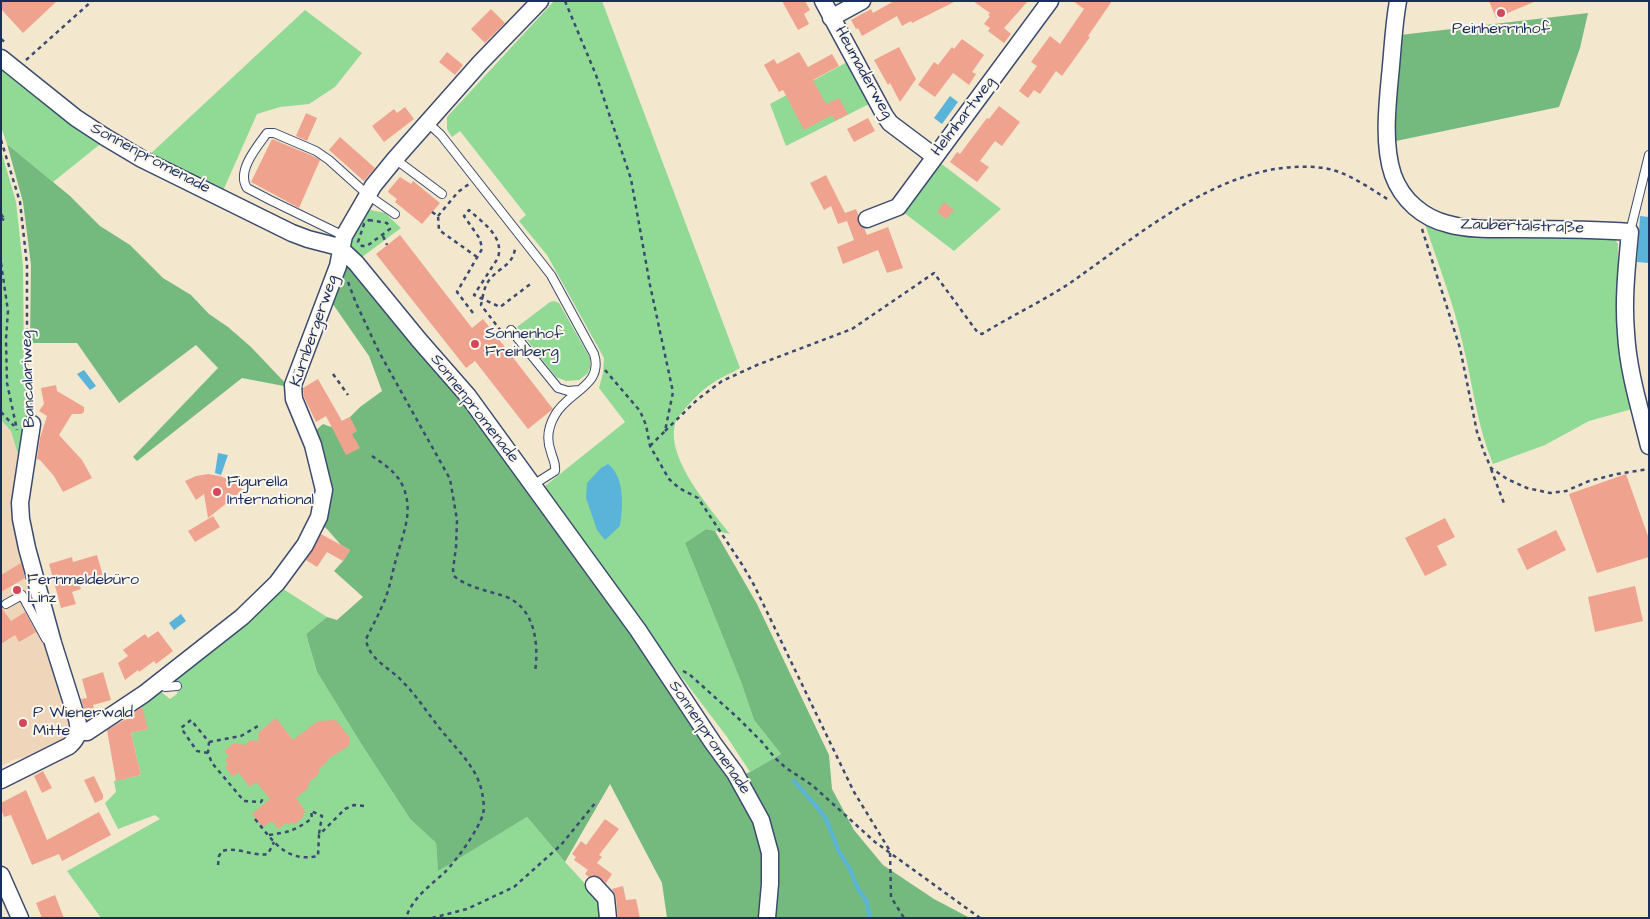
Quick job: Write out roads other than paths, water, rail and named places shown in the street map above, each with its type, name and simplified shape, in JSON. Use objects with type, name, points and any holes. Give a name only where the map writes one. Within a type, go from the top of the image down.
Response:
[{"type":"street","name":"Kürnbergerweg","points":[[1,780],[69,746],[79,732],[87,732],[160,682],[236,622],[263,598],[287,571],[305,545],[316,524],[324,499],[324,484],[313,445],[294,398],[292,388],[332,283],[343,242],[368,195],[394,159],[540,1]]},
{"type":"street","name":"Heumaderweg","points":[[823,1],[884,116],[890,123],[934,156]]},
{"type":"street","points":[[832,18],[862,1]]},
{"type":"street","name":"Helmhartweg","points":[[867,219],[898,207],[1050,1]]},
{"type":"street","name":"Zaubertalstraße","points":[[1398,1],[1387,132],[1393,175],[1408,200],[1418,210],[1434,220],[1450,225],[1482,228],[1630,232]]},
{"type":"street","name":"Sonnenpromenade","points":[[5,51],[16,70],[76,118],[142,159],[292,233],[330,244],[343,242],[356,263],[419,340],[456,380],[638,630],[735,773],[760,820],[770,853],[767,918]]},
{"type":"street","points":[[1630,232],[1626,290],[1626,333],[1632,372],[1649,446]]},
{"type":"street","name":"Bancalariweg","points":[[32,424],[20,503],[20,519],[53,643],[77,719],[79,732]]},
{"type":"street","points":[[2,876],[20,918]]},
{"type":"street","points":[[594,885],[606,898],[608,918]]},
{"type":"lane","points":[[428,123],[441,134],[551,275],[594,354],[596,369],[594,376],[581,390],[560,407],[549,426],[547,438],[556,464],[555,471],[533,485]]},
{"type":"lane","points":[[343,242],[247,188],[244,183],[244,173],[252,155],[267,133],[274,132],[316,151],[329,160],[368,195],[395,214]]},
{"type":"lane","points":[[1630,232],[1649,155]]},
{"type":"lane","points":[[394,159],[442,194]]},
{"type":"lane","points":[[511,330],[558,388],[568,391],[581,390]]},
{"type":"lane","points":[[6,604],[22,595],[48,641],[53,643]]},
{"type":"lane","points":[[160,682],[165,687],[177,686]]},
{"type":"water","points":[[950,96],[958,102],[942,124],[934,118]]},
{"type":"water","points":[[1640,216],[1649,217],[1648,263],[1637,262]]},
{"type":"water","points":[[84,370],[96,386],[90,390],[77,374]]},
{"type":"water","points":[[218,453],[228,455],[221,475],[215,473]]},
{"type":"water","points":[[608,464],[614,470],[620,484],[622,510],[620,526],[605,540],[597,530],[586,498],[587,483],[601,468]]},
{"type":"water","points":[[181,614],[186,621],[174,630],[169,623]]},
{"type":"waterway","points":[[794,781],[826,819],[839,852],[850,869],[858,889],[866,900],[870,918]]},
{"type":"place","name":"Peinherrnhof","points":[[1501,13]]},
{"type":"place","name":"Sonnenhof Freinberg","points":[[475,344]]},
{"type":"place","name":"Figurella International","points":[[217,492]]},
{"type":"place","name":"Fernmeldebüro Linz","points":[[17,590]]},
{"type":"place","name":"P Wienerwald Mitte","points":[[23,723]]}]
